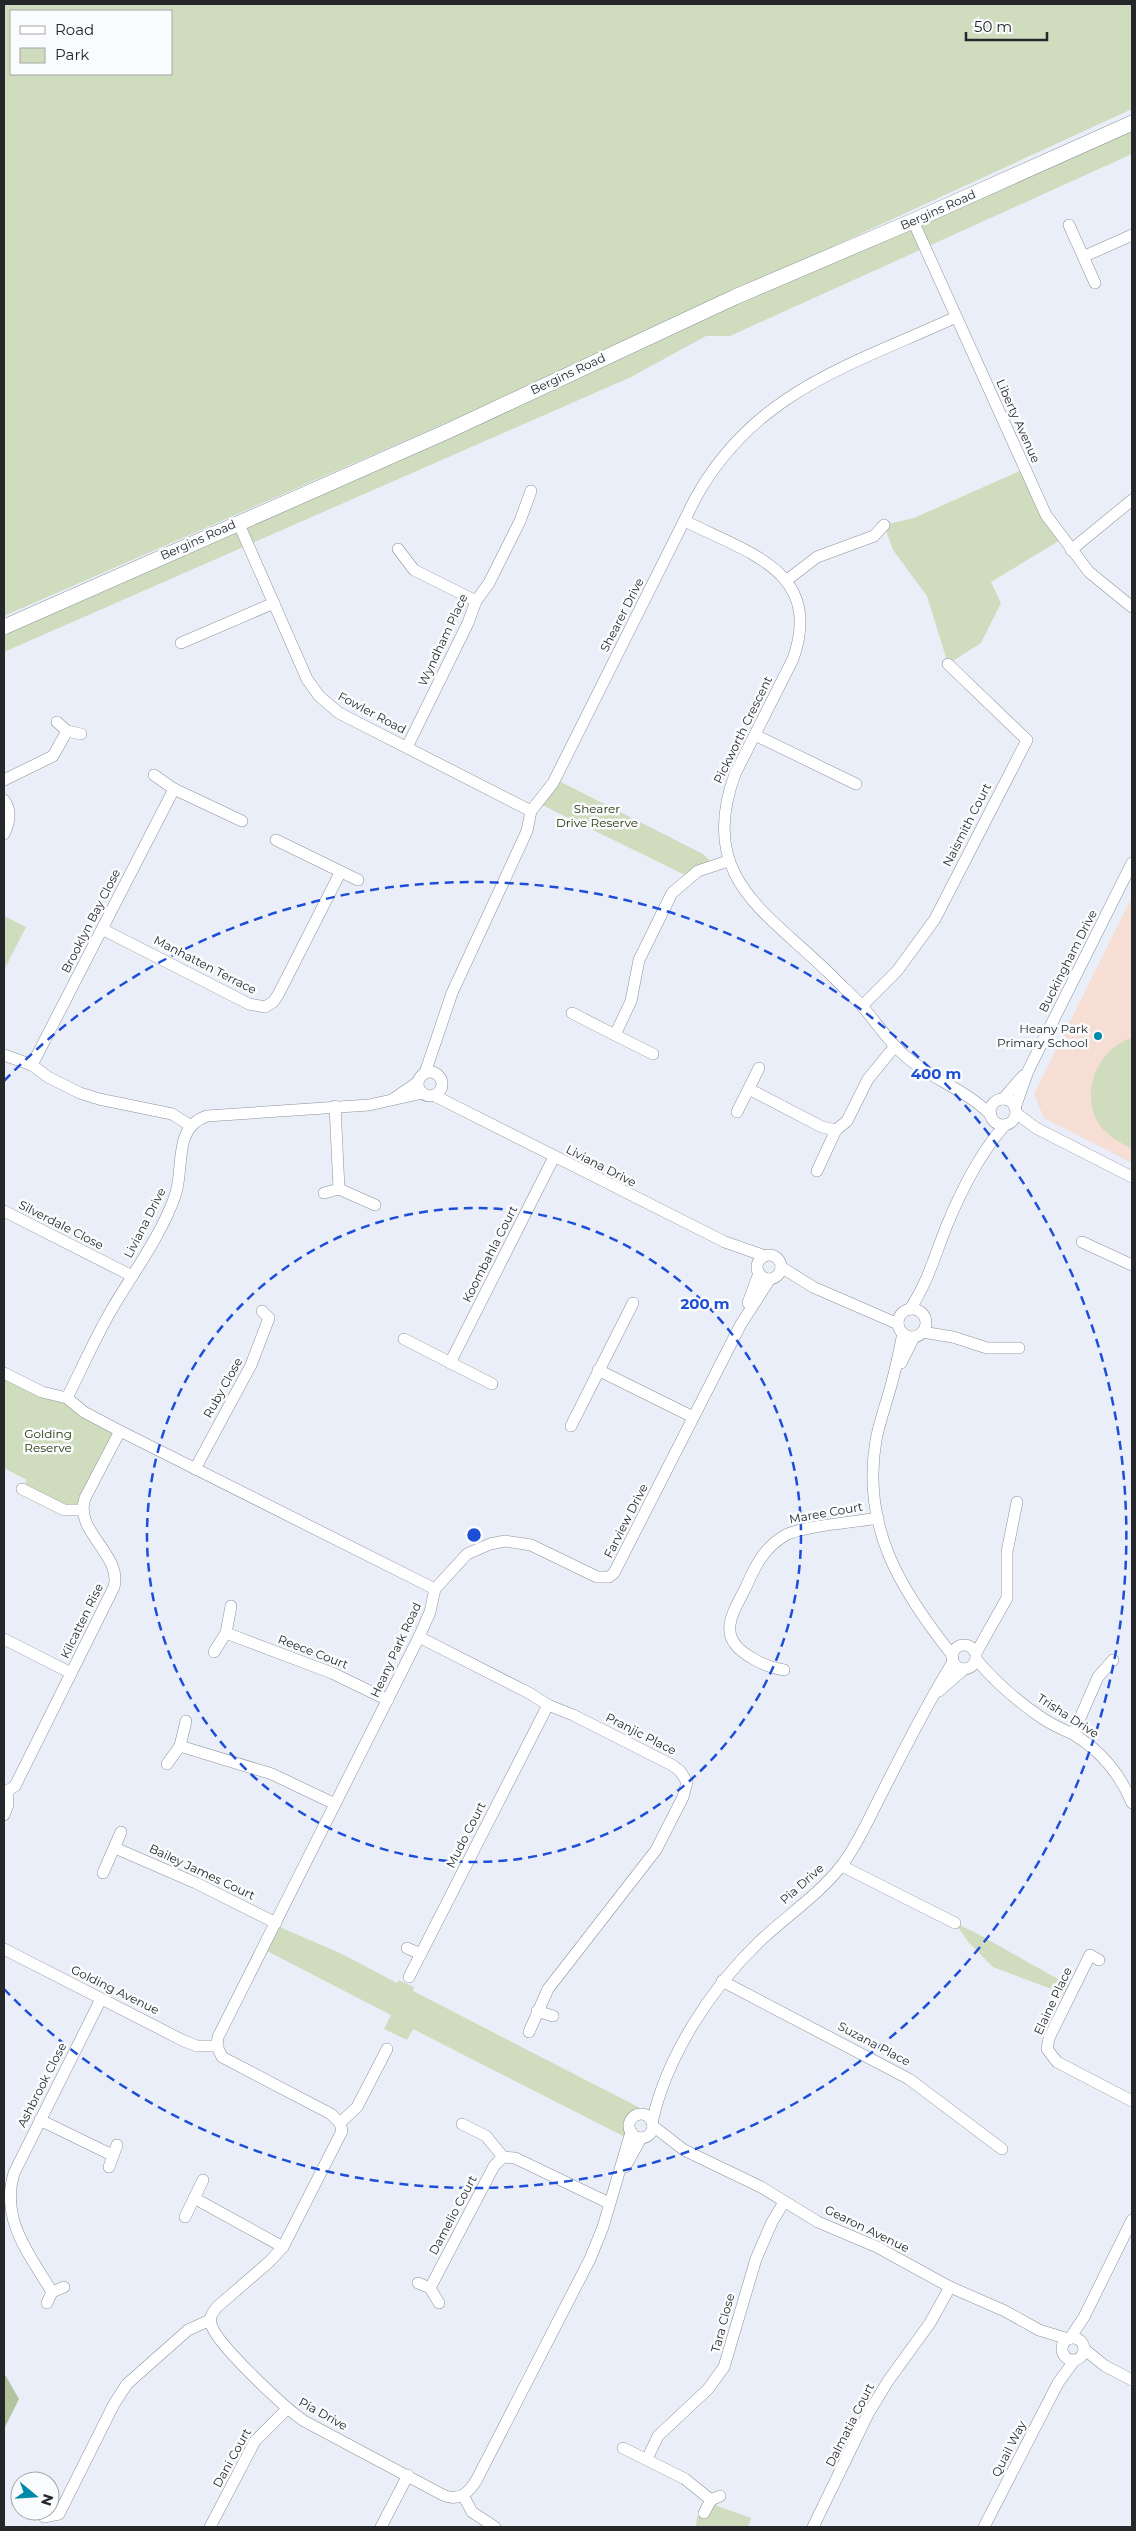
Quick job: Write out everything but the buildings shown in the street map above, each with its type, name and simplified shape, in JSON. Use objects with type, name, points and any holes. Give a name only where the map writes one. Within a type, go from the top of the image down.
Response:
[{"type":"main road","name":"Bergins Road","points":[[4,627],[238,522],[448,431],[735,297],[914,221],[1132,123]]},
{"type":"street","name":"Liberty Avenue","points":[[914,221],[1037,498],[1055,528],[1095,578],[1132,607]]},
{"type":"street","points":[[1069,224],[1096,283]]},
{"type":"street","points":[[1085,256],[1132,235]]},
{"type":"street","name":"Shearer Drive","points":[[422,1078],[439,1038],[452,992],[528,831],[531,811],[553,784],[700,489],[721,459],[744,431],[769,410],[815,381],[956,318]]},
{"type":"street","name":"Wyndham Place","points":[[407,747],[468,623],[476,602],[489,583],[520,522],[531,491]]},
{"type":"street","points":[[1071,550],[1132,500]]},
{"type":"street","name":"Pickworth Crescent","points":[[685,521],[758,557],[771,566],[787,580],[799,608],[800,639],[793,659],[735,774],[723,813],[723,833],[728,862],[752,902],[797,942],[862,1006],[895,1046],[922,1069],[965,1092],[991,1116]]},
{"type":"street","name":"Fowler Road","points":[[238,522],[307,679],[319,696],[339,713],[531,811]]},
{"type":"street","points":[[787,580],[817,557],[874,536],[884,525]]},
{"type":"street","points":[[398,549],[414,570],[476,602]]},
{"type":"street","points":[[181,643],[274,603]]},
{"type":"street","name":"Naismith Court","points":[[862,1006],[897,970],[935,920],[1027,740],[948,664]]},
{"type":"street","points":[[56,722],[67,731],[81,734]]},
{"type":"street","points":[[4,780],[53,756],[67,731]]},
{"type":"street","points":[[755,735],[856,784]]},
{"type":"street","points":[[154,775],[174,789],[242,821]]},
{"type":"street","name":"Brooklyn Bay Close","points":[[32,1065],[174,789]]},
{"type":"street","points":[[4,800],[10,817],[4,834]]},
{"type":"street","points":[[276,840],[340,873],[358,880]]},
{"type":"street","points":[[615,1035],[630,1000],[639,960],[672,893],[698,871],[728,862]]},
{"type":"street","name":"Buckingham Drive","points":[[1012,1117],[1028,1071],[1132,863]]},
{"type":"street","name":"Manhatten Terrace","points":[[102,929],[249,1004],[265,1007],[273,1002],[278,995],[340,873]]},
{"type":"street","points":[[572,1013],[653,1054]]},
{"type":"street","name":"Shearer Drive","points":[[439,1038],[440,1078]]},
{"type":"street","points":[[817,1171],[836,1130],[847,1121],[868,1080],[895,1046]]},
{"type":"street","points":[[4,1055],[32,1065],[48,1077],[80,1093],[172,1114],[191,1126],[207,1116],[387,1102],[428,1094],[441,1088],[440,1078],[432,1072],[387,1102]]},
{"type":"street","points":[[737,1112],[759,1068]]},
{"type":"street","name":"Buckingham Drive","points":[[1000,1100],[1028,1071]]},
{"type":"street","points":[[422,1078],[419,1088],[428,1094]]},
{"type":"street","name":"Liviana Drive","points":[[440,1078],[466,1111]]},
{"type":"street","points":[[749,1089],[829,1130],[836,1130]]},
{"type":"street","name":"Pickworth Crescent","points":[[965,1092],[1000,1100]]},
{"type":"street","name":"Liviana Drive","points":[[428,1094],[466,1111],[725,1242],[765,1256]]},
{"type":"street","points":[[909,1331],[907,1311],[927,1281],[948,1224],[981,1159],[1012,1117],[1009,1101],[1000,1100],[992,1107],[981,1159]]},
{"type":"street","points":[[335,1106],[340,1189]]},
{"type":"street","points":[[991,1116],[997,1123],[1012,1117],[1132,1177]]},
{"type":"street","name":"Liviana Drive","points":[[67,1398],[105,1322],[173,1201],[178,1187],[182,1144],[191,1126]]},
{"type":"street","name":"Koombahla Court","points":[[450,1363],[554,1157]]},
{"type":"street","points":[[324,1193],[340,1189],[375,1205]]},
{"type":"street","name":"Silverdale Close","points":[[4,1211],[132,1276]]},
{"type":"street","name":"Liviana Drive","points":[[725,1242],[758,1270]]},
{"type":"street","points":[[1082,1242],[1132,1265]]},
{"type":"street","points":[[776,1274],[776,1257],[765,1256],[759,1260],[758,1270],[764,1278],[776,1274],[813,1287],[863,1307],[909,1331],[952,1337],[986,1348],[1019,1348]]},
{"type":"street","name":"Farview Drive","points":[[741,1324],[758,1270]]},
{"type":"street","name":"Farview Drive","points":[[435,1589],[468,1554],[490,1544],[505,1541],[531,1544],[596,1577],[605,1578],[611,1576],[619,1566],[741,1324],[776,1274]]},
{"type":"street","points":[[909,1331],[924,1317],[927,1281]]},
{"type":"street","points":[[570,1426],[632,1304]]},
{"type":"street","points":[[863,1307],[907,1311],[924,1317],[952,1337]]},
{"type":"street","name":"Ruby Close","points":[[195,1469],[255,1358],[266,1314],[281,1321]]},
{"type":"street","name":"Trisha Drive","points":[[909,1331],[893,1378],[876,1441],[874,1470],[878,1518],[896,1574],[953,1659]]},
{"type":"street","points":[[404,1339],[492,1384]]},
{"type":"street","points":[[598,1370],[694,1417]]},
{"type":"street","points":[[4,1373],[42,1392],[67,1398],[84,1412],[120,1431],[435,1589]]},
{"type":"street","points":[[22,1489],[64,1510],[83,1510],[85,1498],[120,1431]]},
{"type":"street","points":[[970,1651],[1001,1611],[1007,1598],[1008,1540],[1017,1502]]},
{"type":"street","name":"Kilcatten Rise","points":[[4,1815],[8,1805],[5,1793],[18,1780],[113,1592],[116,1577],[86,1520],[83,1510]]},
{"type":"street","name":"Maree Court","points":[[784,1670],[768,1668],[738,1650],[731,1638],[730,1623],[757,1563],[770,1545],[786,1534],[878,1518]]},
{"type":"street","name":"Heany Park Road","points":[[217,2046],[218,2037],[419,1637],[430,1612],[435,1589]]},
{"type":"street","points":[[214,1652],[226,1633],[230,1606]]},
{"type":"street","name":"Trisha Drive","points":[[932,1627],[970,1651],[998,1684],[1041,1718],[1073,1734],[1107,1761],[1121,1781],[1132,1803]]},
{"type":"street","name":"Reece Court","points":[[226,1633],[332,1673],[388,1700]]},
{"type":"street","name":"Pranjic Place","points":[[419,1637],[529,1693],[548,1705],[573,1715],[672,1765],[684,1777],[687,1787],[651,1858],[548,1989],[529,2032]]},
{"type":"street","points":[[4,1639],[71,1673]]},
{"type":"street","points":[[956,1649],[970,1651],[974,1665],[966,1669],[958,1667],[953,1659],[956,1649]]},
{"type":"street","name":"Pia Drive","points":[[653,2124],[658,2101],[670,2071],[698,2016],[722,1981],[759,1942],[822,1887],[842,1866],[860,1836],[953,1659]]},
{"type":"street","points":[[1073,1734],[1098,1677],[1114,1660]]},
{"type":"street","name":"Trisha Drive","points":[[966,1669],[998,1684]]},
{"type":"street","name":"Pia Drive","points":[[930,1702],[966,1669]]},
{"type":"street","name":"Mudo Court","points":[[410,1977],[548,1705]]},
{"type":"street","points":[[167,1764],[180,1746],[186,1721]]},
{"type":"street","points":[[180,1746],[272,1774],[336,1804]]},
{"type":"street","points":[[103,1873],[121,1832]]},
{"type":"street","name":"Bailey James Court","points":[[115,1848],[196,1883],[276,1923]]},
{"type":"street","points":[[842,1866],[955,1923]]},
{"type":"street","points":[[407,1948],[421,1954]]},
{"type":"street","name":"Golding Avenue","points":[[4,1949],[190,2044],[217,2046]]},
{"type":"street","name":"Elaine Place","points":[[1090,1955],[1049,2038],[1047,2049],[1057,2062],[1132,2101]]},
{"type":"street","name":"Suzana Place","points":[[722,1981],[909,2079],[1002,2149]]},
{"type":"street","name":"Ashbrook Close","points":[[52,2292],[15,2232],[8,2210],[11,2180],[101,1999]]},
{"type":"street","points":[[537,2011],[553,2016]]},
{"type":"street","points":[[60,2510],[114,2404],[127,2384],[188,2330],[210,2320],[217,2307],[269,2262],[282,2247],[340,2139],[342,2131],[340,2122],[331,2114],[226,2060],[220,2054],[217,2046]]},
{"type":"street","points":[[340,2122],[357,2107],[388,2050]]},
{"type":"street","name":"Pia Drive","points":[[641,2114],[670,2071]]},
{"type":"street","points":[[641,2114],[649,2117],[653,2124],[650,2134],[639,2136],[630,2121],[641,2114]]},
{"type":"street","points":[[40,2120],[114,2150],[109,2167]]},
{"type":"street","points":[[462,2124],[486,2136],[503,2157],[515,2158],[609,2203]]},
{"type":"street","name":"Gearon Avenue","points":[[653,2124],[684,2150]]},
{"type":"street","points":[[495,2527],[472,2512],[463,2495],[470,2490],[477,2479],[590,2260],[616,2184],[639,2136]]},
{"type":"street","name":"Gearon Avenue","points":[[639,2136],[684,2150],[761,2186],[784,2202],[833,2229],[877,2247],[950,2287],[1005,2311],[1039,2330]]},
{"type":"street","name":"Damelio Court","points":[[430,2288],[494,2166],[503,2157]]},
{"type":"street","points":[[185,2217],[203,2180]]},
{"type":"street","points":[[194,2198],[282,2247]]},
{"type":"street","name":"Tara Close","points":[[647,2459],[658,2436],[708,2390],[724,2367],[758,2253],[772,2222],[784,2202]]},
{"type":"street","points":[[1069,2357],[1082,2356],[1076,2342],[1084,2317],[1132,2220]]},
{"type":"street","points":[[418,2283],[430,2288],[439,2302]]},
{"type":"street","points":[[47,2303],[52,2292],[64,2287]]},
{"type":"street","name":"Dalmatia Court","points":[[813,2527],[868,2414],[888,2381],[930,2323],[950,2287]]},
{"type":"street","name":"Pia Drive","points":[[210,2320],[217,2334],[286,2409],[315,2427],[448,2497],[463,2495]]},
{"type":"street","points":[[1039,2330],[1076,2342],[1105,2366],[1132,2380]]},
{"type":"street","points":[[1039,2330],[1069,2357],[1105,2366]]},
{"type":"street","points":[[1069,2357],[1062,2345],[1076,2342]]},
{"type":"street","name":"Quail Way","points":[[984,2527],[1058,2383],[1069,2357]]},
{"type":"street","name":"Dani Court","points":[[210,2527],[255,2441],[286,2409]]},
{"type":"street","points":[[623,2448],[685,2479],[715,2498],[704,2513]]},
{"type":"street","points":[[381,2527],[408,2475]]},
{"type":"street","points":[[60,2516],[68,2522]]},
{"type":"shaded area","name":"Heany Park Primary School","points":[[1132,897],[1132,1163],[1044,1118],[1034,1094]]},
{"type":"green space","points":[[4,4],[1132,4],[1132,109],[503,398],[4,616]]},
{"type":"green space","points":[[1132,123],[1132,154],[730,336],[706,336],[631,377],[4,652],[4,627]]},
{"type":"green space","points":[[1024,469],[1062,539],[991,582],[1001,603],[981,643],[948,664],[927,596],[893,550],[884,525],[914,518]]},
{"type":"green space","name":"Shearer Drive Reserve","points":[[555,779],[703,854],[714,865],[689,877],[538,803]]},
{"type":"green space","points":[[4,916],[26,927],[4,970]]},
{"type":"green space","points":[[1132,1038],[1132,1149],[1109,1135],[1097,1120],[1092,1107],[1091,1092],[1099,1065],[1108,1053],[1119,1044]]},
{"type":"green space","name":"Golding Reserve","points":[[4,1373],[120,1431],[85,1498],[72,1511],[22,1489],[27,1480],[4,1468]]},
{"type":"green space","points":[[955,1923],[1074,1988],[1070,1996],[993,1967],[969,1943]]},
{"type":"green space","points":[[275,1925],[342,1954],[397,1983],[399,1980],[414,1987],[413,1991],[644,2110],[631,2121],[629,2139],[413,2029],[407,2040],[384,2029],[391,2015],[263,1949]]},
{"type":"green space","points":[[4,2373],[19,2399],[4,2429]]},
{"type":"green space","points":[[709,2503],[751,2518],[748,2527],[696,2527],[697,2517],[704,2513]]},
{"type":"place","name":"Heany Park Primary School","points":[[1098,1036]]}]
